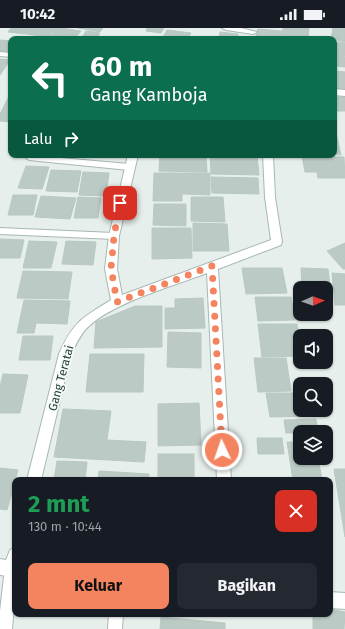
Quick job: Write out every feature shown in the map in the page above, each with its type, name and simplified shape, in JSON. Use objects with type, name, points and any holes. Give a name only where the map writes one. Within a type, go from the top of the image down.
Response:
[{"type":"street","points":[[226,28],[253,33]]},
{"type":"street","points":[[117,302],[111,268],[114,236],[132,158]]},
{"type":"street","name":"Gang Teratai","points":[[35,477],[65,354],[72,338],[85,322],[117,302],[277,242],[270,197],[268,158]]},
{"type":"street","points":[[212,266],[224,477]]},
{"type":"street","points":[[333,600],[345,601]]},
{"type":"lane","points":[[37,158],[129,168]]},
{"type":"lane","points":[[0,231],[114,236]]},
{"type":"lane","points":[[5,629],[10,565]]},
{"type":"lane","points":[[115,629],[116,617]]},
{"type":"building","points":[[11,28],[30,28],[26,34],[8,32]]},
{"type":"building","points":[[31,28],[55,28],[49,36],[27,34]]},
{"type":"building","points":[[56,28],[81,31],[77,36],[52,33]]},
{"type":"building","points":[[78,28],[103,28],[100,32]]},
{"type":"building","points":[[147,28],[164,28],[161,33],[146,31]]},
{"type":"building","points":[[283,28],[309,28],[308,36],[282,36]]},
{"type":"building","points":[[333,28],[345,28],[345,42],[337,40],[337,36],[332,36]]},
{"type":"building","points":[[258,29],[282,31],[281,36],[256,36]]},
{"type":"building","points":[[167,30],[191,33],[189,36],[164,36]]},
{"type":"building","points":[[86,31],[100,33],[98,36],[83,36]]},
{"type":"building","points":[[220,32],[238,34],[238,36],[219,36]]},
{"type":"building","points":[[51,34],[65,36],[50,36]]},
{"type":"building","points":[[0,40],[8,41],[8,52],[0,51]]},
{"type":"building","points":[[337,42],[345,43],[345,56],[337,55]]},
{"type":"building","points":[[337,56],[345,57],[345,67],[337,66]]},
{"type":"building","points":[[0,59],[8,60],[8,63],[0,75]]},
{"type":"building","points":[[337,71],[345,72],[345,92],[337,91]]},
{"type":"building","points":[[337,97],[345,97],[345,111],[337,111]]},
{"type":"building","points":[[8,98],[8,122],[0,121],[0,114]]},
{"type":"building","points":[[337,137],[341,155],[337,154]]},
{"type":"building","points":[[344,157],[345,178],[318,178],[317,172],[305,172],[302,158]]},
{"type":"building","points":[[160,158],[206,158],[207,172],[159,171]]},
{"type":"building","points":[[210,158],[257,158],[259,175],[211,174]]},
{"type":"building","points":[[26,166],[49,167],[42,189],[18,188]]},
{"type":"building","points":[[51,170],[81,171],[77,192],[46,191]]},
{"type":"building","points":[[83,172],[109,173],[106,196],[79,195]]},
{"type":"building","points":[[154,173],[210,173],[210,195],[182,194],[182,201],[153,201]]},
{"type":"building","points":[[211,177],[258,178],[259,194],[212,193]]},
{"type":"building","points":[[13,195],[37,195],[33,215],[8,215]]},
{"type":"building","points":[[41,196],[76,198],[70,219],[35,217]]},
{"type":"building","points":[[78,197],[101,198],[98,218],[74,218]]},
{"type":"building","points":[[191,197],[223,197],[225,222],[191,221]]},
{"type":"building","points":[[154,204],[186,204],[186,226],[153,225]]},
{"type":"building","points":[[193,223],[227,224],[229,251],[193,251]]},
{"type":"building","points":[[152,228],[191,228],[192,258],[152,259]]},
{"type":"building","points":[[0,239],[24,240],[20,258],[0,258]]},
{"type":"building","points":[[29,241],[57,242],[51,268],[23,268]]},
{"type":"building","points":[[66,241],[96,242],[93,265],[62,264]]},
{"type":"building","points":[[345,243],[345,269],[343,269],[327,251]]},
{"type":"building","points":[[242,268],[282,268],[287,293],[246,294]]},
{"type":"building","points":[[301,268],[328,269],[329,281],[302,281]]},
{"type":"building","points":[[23,271],[72,272],[68,299],[17,298]]},
{"type":"building","points":[[332,273],[345,274],[345,305],[335,305]]},
{"type":"building","points":[[255,297],[291,297],[293,320],[258,321]]},
{"type":"building","points":[[203,298],[205,328],[165,329],[165,308],[175,308],[175,299]]},
{"type":"building","points":[[24,300],[70,301],[67,324],[36,323],[34,333],[17,333]]},
{"type":"building","points":[[135,306],[162,306],[162,347],[94,348],[96,322]]},
{"type":"building","points":[[258,324],[297,324],[297,329],[293,329],[293,356],[262,357]]},
{"type":"building","points":[[168,332],[201,333],[201,368],[167,367]]},
{"type":"building","points":[[23,336],[53,336],[50,360],[19,360]]},
{"type":"building","points":[[90,354],[144,354],[143,392],[86,392]]},
{"type":"building","points":[[254,358],[286,358],[291,391],[258,392]]},
{"type":"building","points":[[3,374],[28,375],[20,413],[0,413],[0,387]]},
{"type":"building","points":[[266,393],[293,393],[293,416],[270,417]]},
{"type":"building","points":[[199,403],[201,445],[158,446],[158,404]]},
{"type":"building","points":[[63,409],[111,411],[107,440],[146,442],[144,462],[54,457]]},
{"type":"building","points":[[316,419],[317,425],[293,425],[293,433],[286,433],[284,420]]},
{"type":"building","points":[[257,438],[282,438],[284,454],[258,454]]},
{"type":"building","points":[[287,442],[293,442],[293,465],[319,465],[322,477],[293,477]]},
{"type":"building","points":[[158,454],[194,454],[194,477],[158,477]]},
{"type":"building","points":[[57,461],[87,462],[85,477],[54,477]]},
{"type":"building","points":[[0,468],[18,470],[16,477],[12,477],[12,492],[7,510],[0,509]]},
{"type":"building","points":[[334,469],[345,469],[345,537]]},
{"type":"building","points":[[99,471],[149,474],[149,477],[98,477]]},
{"type":"building","points":[[333,610],[345,612],[344,629],[313,629],[313,617],[333,617]]},
{"type":"building","points":[[161,617],[225,623],[225,629],[160,629]]},
{"type":"route","points":[[120,203],[114,236],[111,268],[117,302],[212,266],[222,450]]}]
